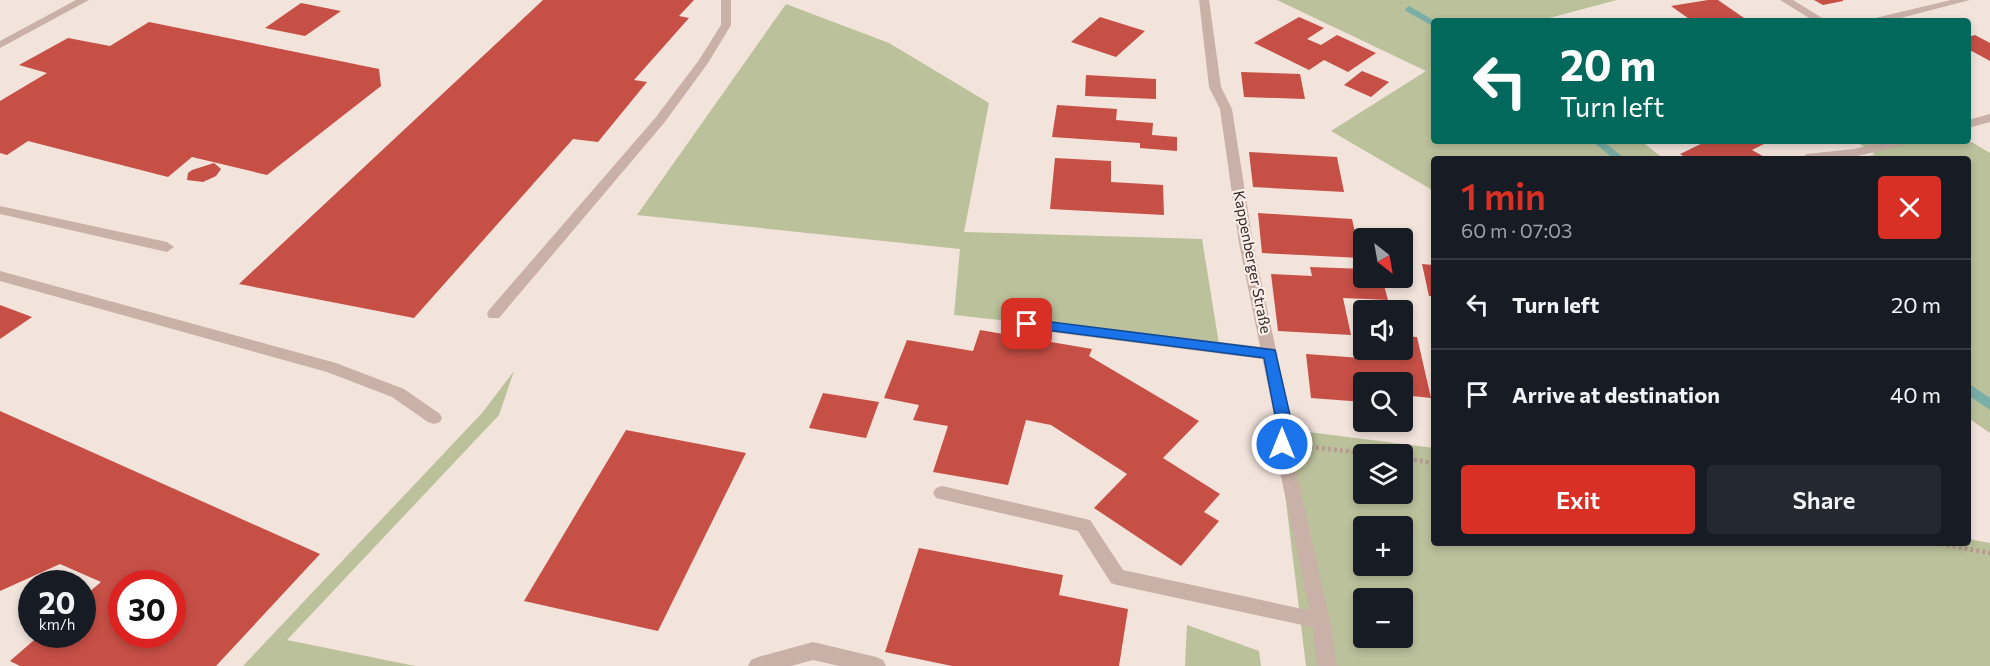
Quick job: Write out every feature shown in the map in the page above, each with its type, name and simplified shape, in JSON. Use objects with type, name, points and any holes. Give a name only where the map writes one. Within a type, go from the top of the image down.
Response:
[{"type":"street","points":[[0,45],[84,0]]},
{"type":"street","points":[[494,314],[660,120],[704,61],[726,25],[726,0]]},
{"type":"street","name":"Kappenberger Straße","points":[[1204,0],[1215,87],[1226,109],[1246,243],[1282,415],[1282,444],[1321,621],[1327,666]]},
{"type":"street","points":[[1785,0],[1817,18]]},
{"type":"street","points":[[1888,18],[1965,0]]},
{"type":"street","points":[[1971,123],[1990,118]]},
{"type":"street","points":[[1826,156],[1854,153],[1890,144]]},
{"type":"street","points":[[0,210],[167,247]]},
{"type":"street","points":[[0,276],[331,367],[398,393],[434,418]]},
{"type":"street","points":[[1027,324],[1270,354]]},
{"type":"street","points":[[942,493],[1084,525],[1117,577],[1321,621]]},
{"type":"street","points":[[758,666],[813,651],[876,666]]},
{"type":"path","points":[[1282,444],[1353,452]]},
{"type":"path","points":[[1413,459],[1431,462]]},
{"type":"path","points":[[1952,546],[1990,553]]},
{"type":"green space","points":[[1277,0],[1617,0],[1549,18],[1431,18],[1431,144],[1645,144],[1660,156],[1431,156],[1431,189],[1331,131],[1426,71]]},
{"type":"green space","points":[[786,4],[889,43],[989,103],[964,232],[1202,239],[1219,344],[954,315],[960,249],[637,215]]},
{"type":"green space","points":[[1971,142],[1990,153],[1990,433],[1971,420],[1971,156],[1869,156],[1875,154],[1860,144],[1971,144]]},
{"type":"green space","points":[[514,371],[499,415],[287,640],[415,666],[243,666],[482,413]]},
{"type":"green space","points":[[1277,428],[1403,444],[1353,444],[1353,504],[1413,504],[1413,445],[1431,448],[1431,546],[1971,546],[1971,540],[1990,543],[1990,666],[1306,666]]},
{"type":"green space","points":[[1187,625],[1259,651],[1261,666],[1185,666]]},
{"type":"building","points":[[543,0],[694,0],[679,16],[689,18],[634,80],[647,82],[598,142],[573,139],[414,318],[239,284]]},
{"type":"building","points":[[1718,0],[1744,18],[1688,18],[1671,6]]},
{"type":"building","points":[[1814,0],[1843,0],[1843,1],[1823,5]]},
{"type":"building","points":[[301,3],[341,11],[305,36],[265,28]]},
{"type":"building","points":[[1100,17],[1145,31],[1116,57],[1071,42]]},
{"type":"building","points":[[1299,17],[1324,28],[1307,39],[1321,45],[1337,35],[1376,53],[1348,72],[1324,60],[1309,70],[1254,43]]},
{"type":"building","points":[[149,22],[379,69],[381,86],[267,175],[192,157],[168,177],[28,141],[7,155],[0,153],[0,101],[47,73],[19,65],[68,38],[110,46]]},
{"type":"building","points":[[1975,35],[1990,43],[1990,61],[1971,51],[1971,36]]},
{"type":"building","points":[[1362,71],[1389,82],[1371,97],[1344,85]]},
{"type":"building","points":[[1241,72],[1300,74],[1305,99],[1244,97]]},
{"type":"building","points":[[1086,75],[1156,79],[1156,99],[1085,96]]},
{"type":"building","points":[[1057,105],[1117,109],[1116,120],[1153,123],[1152,135],[1177,137],[1177,151],[1140,148],[1140,143],[1052,137]]},
{"type":"building","points":[[1701,144],[1764,144],[1752,150],[1763,156],[1683,156],[1680,154]]},
{"type":"building","points":[[1249,152],[1337,157],[1344,192],[1253,187]]},
{"type":"building","points":[[1055,158],[1111,161],[1111,182],[1163,185],[1164,215],[1050,209]]},
{"type":"building","points":[[214,163],[221,169],[216,176],[203,182],[187,180],[188,173],[192,170]]},
{"type":"building","points":[[1258,213],[1352,219],[1354,228],[1353,258],[1262,253]]},
{"type":"building","points":[[1422,264],[1431,265],[1431,296],[1429,296]]},
{"type":"building","points":[[1310,267],[1353,269],[1353,288],[1385,288],[1388,300],[1343,298],[1351,335],[1278,331],[1271,274],[1312,276]]},
{"type":"building","points":[[0,305],[32,317],[0,339]]},
{"type":"building","points":[[980,330],[1092,349],[1089,356],[1199,421],[1163,458],[1220,494],[1204,512],[1219,521],[1181,566],[1094,508],[1127,474],[1051,425],[1026,420],[1008,485],[933,472],[948,426],[913,420],[919,405],[884,398],[907,340],[973,351]]},
{"type":"building","points":[[1413,337],[1417,337],[1431,398],[1413,396],[1413,372],[1353,372],[1353,401],[1311,398],[1306,354],[1353,357],[1353,360],[1413,360]]},
{"type":"building","points":[[823,393],[879,402],[866,438],[809,428]]},
{"type":"building","points":[[0,411],[320,554],[216,666],[20,666],[10,661],[25,648],[96,648],[96,586],[101,582],[96,580],[96,570],[74,570],[60,564],[47,570],[18,570],[18,583],[0,591]]},
{"type":"building","points":[[626,430],[746,453],[658,631],[524,601]]},
{"type":"building","points":[[919,548],[1063,575],[1059,595],[1128,609],[1119,666],[952,666],[885,652]]},
{"type":"waterway","points":[[1409,9],[1431,22]]},
{"type":"waterway","points":[[1601,144],[1616,156]]},
{"type":"waterway","points":[[1971,390],[1990,405]]},
{"type":"route","points":[[1027,324],[1270,354],[1282,415],[1282,444]]}]
